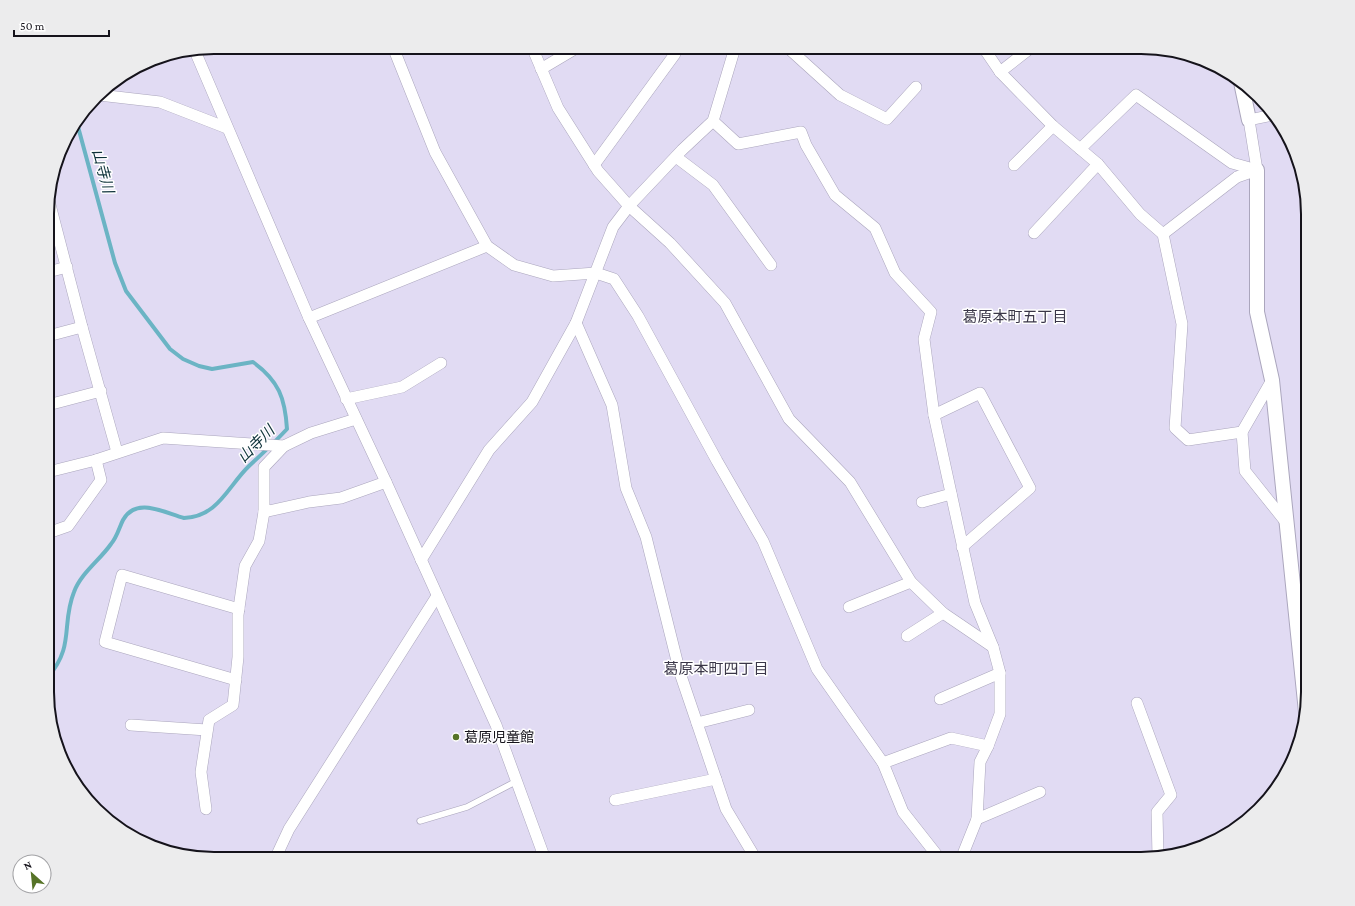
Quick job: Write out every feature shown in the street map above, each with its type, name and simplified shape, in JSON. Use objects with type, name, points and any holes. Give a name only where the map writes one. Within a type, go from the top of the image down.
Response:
[{"type":"street","points":[[396,54],[435,152],[487,246],[514,265],[553,276],[596,273],[614,279],[638,316],[717,461],[763,541],[817,669],[882,763],[903,812],[934,852]]},
{"type":"street","points":[[535,54],[558,108],[594,164],[629,206],[670,243],[725,303],[789,419],[850,482],[911,582],[943,612],[993,647]]},
{"type":"street","points":[[541,69],[566,54]]},
{"type":"street","points":[[594,164],[675,54]]},
{"type":"street","points":[[421,560],[489,450],[532,402],[576,323],[613,227],[629,206],[713,121],[733,54]]},
{"type":"street","points":[[795,54],[840,95],[887,119],[916,87]]},
{"type":"street","points":[[988,54],[1000,72],[1052,126],[1098,164],[1140,214],[1163,234],[1182,324],[1175,428],[1188,440],[1242,432]]},
{"type":"street","points":[[1000,72],[1023,54]]},
{"type":"street","points":[[197,55],[309,318],[386,482],[496,725],[542,852]]},
{"type":"street","points":[[1243,90],[1257,170],[1257,312],[1272,380],[1285,521],[1301,665]]},
{"type":"street","points":[[1080,149],[1136,95],[1232,163],[1257,170]]},
{"type":"street","points":[[106,96],[160,102],[227,128]]},
{"type":"street","points":[[1249,120],[1268,116]]},
{"type":"street","points":[[713,121],[738,144],[802,132],[806,145],[835,195],[875,228],[894,273],[931,312],[924,339],[934,415],[975,603],[993,647],[1000,673],[1000,714],[988,746],[980,762],[978,819],[964,852]]},
{"type":"street","points":[[1014,165],[1052,126]]},
{"type":"street","points":[[676,157],[713,185],[771,264]]},
{"type":"street","points":[[1034,233],[1098,164]]},
{"type":"street","points":[[1163,234],[1237,178],[1257,170]]},
{"type":"street","points":[[54,219],[82,327],[102,391],[117,452]]},
{"type":"street","points":[[309,318],[487,246]]},
{"type":"street","points":[[54,270],[67,267]]},
{"type":"street","points":[[576,323],[612,405],[626,488],[646,537],[680,673],[726,808],[752,852]]},
{"type":"street","points":[[54,334],[82,327]]},
{"type":"street","points":[[346,399],[402,387],[441,363]]},
{"type":"street","points":[[1272,380],[1242,432],[1245,471],[1285,521]]},
{"type":"street","points":[[54,403],[102,391]]},
{"type":"street","points":[[934,415],[980,393],[1030,488],[962,547]]},
{"type":"street","points":[[206,809],[201,772],[207,730],[209,720],[233,705],[236,680],[239,608],[245,566],[259,541],[264,512],[264,467],[283,446],[311,433],[356,419]]},
{"type":"street","points":[[54,470],[96,460],[163,438],[283,446]]},
{"type":"street","points":[[54,531],[68,526],[101,480],[96,460]]},
{"type":"street","points":[[264,512],[309,502],[341,498],[386,482]]},
{"type":"street","points":[[922,502],[951,494]]},
{"type":"street","points":[[236,680],[105,642],[122,575],[239,608]]},
{"type":"street","points":[[849,608],[911,582]]},
{"type":"street","points":[[1293,590],[1301,591]]},
{"type":"street","points":[[278,852],[289,829],[437,596]]},
{"type":"street","points":[[907,636],[943,612]]},
{"type":"street","points":[[940,699],[1000,673]]},
{"type":"street","points":[[1137,704],[1171,795],[1157,812],[1158,851]]},
{"type":"street","points":[[697,723],[749,710]]},
{"type":"street","points":[[131,725],[207,730]]},
{"type":"street","points":[[882,763],[951,738],[988,746]]},
{"type":"street","points":[[615,800],[716,779]]},
{"type":"street","points":[[978,819],[1040,792]]},
{"type":"lane","points":[[420,821],[467,806],[517,781]]},
{"type":"waterway","name":"山寺川","points":[[54,669],[62,655],[65,645],[68,614],[77,585],[107,550],[123,520],[129,513],[135,509],[151,508],[184,518],[196,516],[206,512],[221,499],[249,466],[287,429],[284,408],[279,391],[275,383],[262,369],[253,362],[212,369],[199,366],[183,359],[170,349],[126,291],[115,263],[79,129]]},
{"type":"place","name":"葛原児童館","points":[[456,737]]},
{"type":"district","name":"葛原本町五丁目","points":[[1015,317]]},
{"type":"district","name":"葛原本町四丁目","points":[[716,669]]}]
